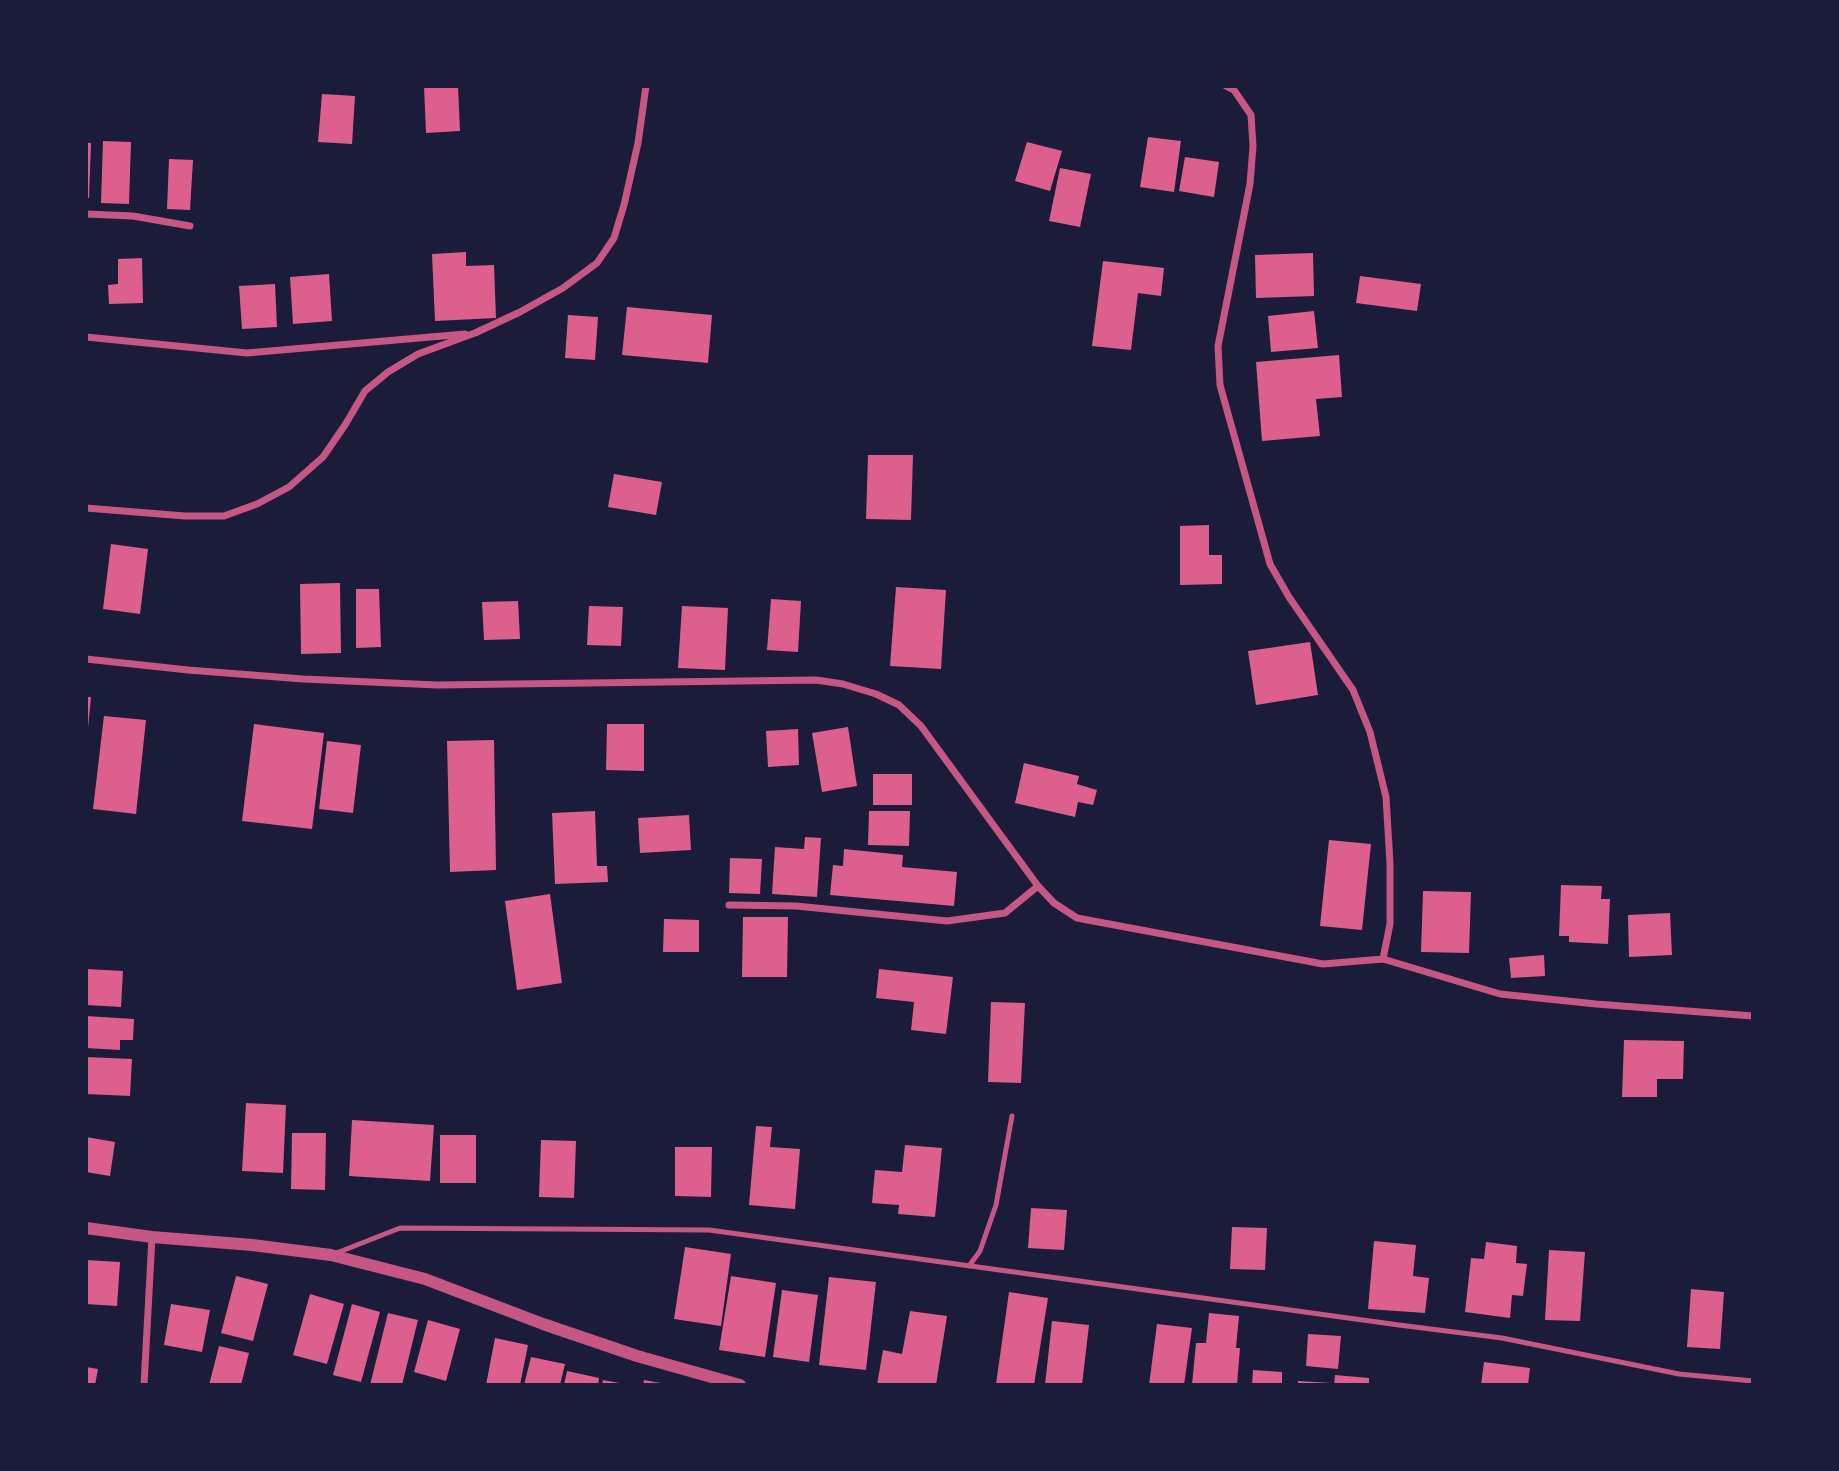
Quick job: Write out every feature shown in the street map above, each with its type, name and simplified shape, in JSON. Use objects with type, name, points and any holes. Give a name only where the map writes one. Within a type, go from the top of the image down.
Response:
[{"type":"street","points":[[86,508],[185,516],[225,516],[257,505],[289,487],[323,457],[365,391],[388,372],[418,355],[520,312],[563,288],[597,263],[614,239],[624,205],[638,143],[646,86]]},
{"type":"street","points":[[1226,86],[1234,90],[1251,115],[1253,146],[1250,184],[1218,346],[1220,385],[1270,564],[1289,597],[1353,690],[1370,732],[1386,797],[1390,863],[1390,923],[1383,959]]},
{"type":"street","points":[[86,214],[133,216],[190,226]]},
{"type":"street","points":[[86,337],[247,353],[475,333]]},
{"type":"street","points":[[86,659],[290,678],[437,685],[816,680],[844,684],[899,705],[921,726],[1038,886],[1054,903],[1077,918],[1323,964],[1383,959],[1500,994],[1753,1016]]},
{"type":"street","points":[[729,905],[796,906],[947,921],[1005,913],[1038,886]]},
{"type":"street","points":[[86,1227],[152,1237],[331,1255],[425,1279],[637,1356],[740,1385]]},
{"type":"street","points":[[144,1385],[152,1237]]},
{"type":"lane","points":[[969,1266],[980,1251],[996,1205],[1012,1116]]},
{"type":"lane","points":[[331,1255],[400,1228],[709,1230],[1502,1338],[1679,1374],[1753,1381]]},
{"type":"building","points":[[424,86],[458,86],[460,131],[426,133]]},
{"type":"building","points":[[322,94],[355,96],[352,144],[318,142]]},
{"type":"building","points":[[1148,137],[1181,141],[1174,192],[1140,187]]},
{"type":"building","points":[[103,141],[131,142],[129,204],[101,203]]},
{"type":"building","points":[[1027,142],[1062,151],[1050,191],[1015,181]]},
{"type":"building","points":[[86,143],[91,143],[89,198],[86,198]]},
{"type":"building","points":[[1185,157],[1219,162],[1214,197],[1179,191]]},
{"type":"building","points":[[169,159],[193,160],[190,210],[167,209]]},
{"type":"building","points":[[1060,168],[1091,174],[1080,227],[1049,221]]},
{"type":"building","points":[[466,252],[466,266],[494,265],[496,318],[435,321],[432,254]]},
{"type":"building","points":[[1313,253],[1314,296],[1256,298],[1255,255]]},
{"type":"building","points":[[142,258],[143,303],[109,304],[108,285],[118,284],[118,259]]},
{"type":"building","points":[[1103,261],[1164,268],[1161,296],[1138,293],[1131,350],[1092,346]]},
{"type":"building","points":[[329,274],[332,321],[293,324],[290,277]]},
{"type":"building","points":[[1360,276],[1421,284],[1417,311],[1356,303]]},
{"type":"building","points":[[275,284],[277,327],[242,329],[239,286]]},
{"type":"building","points":[[627,307],[712,315],[708,363],[622,355]]},
{"type":"building","points":[[1314,311],[1318,348],[1271,352],[1268,316]]},
{"type":"building","points":[[568,315],[598,317],[595,360],[565,358]]},
{"type":"building","points":[[1339,355],[1342,397],[1316,399],[1320,436],[1262,441],[1256,362]]},
{"type":"building","points":[[868,455],[913,455],[911,520],[866,519]]},
{"type":"building","points":[[614,474],[662,482],[656,515],[608,507]]},
{"type":"building","points":[[1209,525],[1209,555],[1222,555],[1222,584],[1180,585],[1180,526]]},
{"type":"building","points":[[111,544],[148,549],[140,614],[103,609]]},
{"type":"building","points":[[340,583],[341,653],[301,654],[300,584]]},
{"type":"building","points":[[896,587],[946,590],[941,669],[890,666]]},
{"type":"building","points":[[356,589],[379,589],[381,647],[356,648]]},
{"type":"building","points":[[771,599],[801,601],[798,652],[767,650]]},
{"type":"building","points":[[518,601],[520,639],[484,640],[482,602]]},
{"type":"building","points":[[589,606],[623,607],[621,646],[587,645]]},
{"type":"building","points":[[682,606],[728,608],[725,670],[678,668]]},
{"type":"building","points":[[1310,642],[1318,695],[1256,705],[1248,651]]},
{"type":"building","points":[[86,697],[91,697],[88,728],[86,728]]},
{"type":"building","points":[[104,716],[146,720],[136,814],[93,809]]},
{"type":"building","points":[[254,724],[324,733],[312,829],[242,821]]},
{"type":"building","points":[[607,724],[644,724],[644,771],[606,770]]},
{"type":"building","points":[[848,727],[857,786],[822,792],[812,733]]},
{"type":"building","points":[[798,729],[799,765],[768,767],[766,731]]},
{"type":"building","points":[[494,740],[496,870],[450,872],[447,741]]},
{"type":"building","points":[[327,741],[361,745],[353,813],[319,809]]},
{"type":"building","points":[[1024,763],[1079,776],[1077,784],[1097,790],[1093,805],[1078,802],[1075,817],[1015,803]]},
{"type":"building","points":[[873,774],[912,774],[912,805],[873,805]]},
{"type":"building","points":[[595,811],[597,866],[607,866],[608,882],[555,884],[552,813]]},
{"type":"building","points":[[869,811],[910,811],[909,846],[868,845]]},
{"type":"building","points":[[689,815],[691,850],[640,853],[638,818]]},
{"type":"building","points":[[805,837],[821,838],[817,897],[772,894],[775,847],[804,849]]},
{"type":"building","points":[[1329,840],[1371,844],[1362,930],[1320,926]]},
{"type":"building","points":[[844,849],[903,855],[902,867],[957,872],[954,906],[830,895],[833,865],[843,866]]},
{"type":"building","points":[[730,858],[762,859],[760,894],[729,893]]},
{"type":"building","points":[[1561,885],[1602,886],[1601,899],[1610,899],[1608,944],[1569,942],[1569,936],[1559,936]]},
{"type":"building","points":[[1423,891],[1471,892],[1469,953],[1421,952]]},
{"type":"building","points":[[550,894],[562,983],[517,990],[505,901]]},
{"type":"building","points":[[1670,913],[1672,955],[1629,957],[1628,915]]},
{"type":"building","points":[[743,917],[788,917],[787,977],[742,977]]},
{"type":"building","points":[[664,919],[699,920],[699,952],[663,952]]},
{"type":"building","points":[[1544,955],[1545,976],[1511,978],[1509,958]]},
{"type":"building","points":[[86,969],[123,971],[121,1007],[86,1005]]},
{"type":"building","points":[[879,969],[953,977],[946,1034],[911,1030],[914,1002],[876,998]]},
{"type":"building","points":[[991,1002],[1025,1003],[1021,1083],[988,1082]]},
{"type":"building","points":[[86,1016],[134,1019],[133,1040],[120,1040],[120,1050],[86,1048]]},
{"type":"building","points":[[1624,1040],[1684,1041],[1683,1079],[1657,1079],[1657,1097],[1622,1097]]},
{"type":"building","points":[[86,1057],[132,1059],[130,1096],[86,1094]]},
{"type":"building","points":[[246,1103],[286,1105],[283,1173],[242,1171]]},
{"type":"building","points":[[352,1120],[434,1125],[430,1181],[349,1176]]},
{"type":"building","points":[[756,1126],[772,1127],[770,1147],[800,1149],[795,1209],[749,1205]]},
{"type":"building","points":[[292,1133],[326,1133],[325,1190],[291,1189]]},
{"type":"building","points":[[440,1135],[476,1135],[476,1183],[440,1183]]},
{"type":"building","points":[[86,1137],[115,1142],[110,1176],[86,1172]]},
{"type":"building","points":[[541,1140],[576,1141],[574,1198],[539,1197]]},
{"type":"building","points":[[905,1145],[942,1148],[935,1217],[898,1214],[899,1205],[872,1203],[875,1170],[902,1172]]},
{"type":"building","points":[[675,1147],[712,1147],[711,1197],[675,1196]]},
{"type":"building","points":[[1031,1208],[1067,1210],[1064,1250],[1028,1248]]},
{"type":"building","points":[[1232,1227],[1267,1228],[1265,1270],[1230,1269]]},
{"type":"building","points":[[1374,1241],[1416,1245],[1413,1276],[1429,1278],[1425,1313],[1368,1309]]},
{"type":"building","points":[[1486,1242],[1517,1246],[1516,1263],[1527,1264],[1523,1296],[1512,1295],[1510,1318],[1465,1312],[1471,1258],[1484,1259]]},
{"type":"building","points":[[685,1247],[731,1254],[721,1326],[674,1319]]},
{"type":"building","points":[[1549,1250],[1585,1252],[1580,1321],[1545,1320]]},
{"type":"building","points":[[86,1260],[120,1262],[117,1306],[86,1304]]},
{"type":"building","points":[[236,1276],[268,1284],[253,1341],[221,1333]]},
{"type":"building","points":[[731,1276],[776,1283],[765,1357],[719,1350]]},
{"type":"building","points":[[829,1277],[876,1282],[866,1370],[819,1365]]},
{"type":"building","points":[[1691,1289],[1724,1292],[1720,1349],[1687,1347]]},
{"type":"building","points":[[782,1290],[818,1295],[809,1362],[773,1357]]},
{"type":"building","points":[[1009,1292],[1048,1298],[1034,1385],[996,1384]]},
{"type":"building","points":[[310,1294],[344,1304],[327,1364],[293,1355]]},
{"type":"building","points":[[171,1304],[210,1310],[202,1352],[164,1345]]},
{"type":"building","points":[[352,1304],[380,1312],[361,1382],[333,1375]]},
{"type":"building","points":[[910,1311],[947,1316],[936,1385],[877,1385],[883,1350],[902,1354]]},
{"type":"building","points":[[388,1313],[418,1320],[402,1385],[370,1385]]},
{"type":"building","points":[[1209,1313],[1239,1316],[1237,1385],[1192,1385],[1196,1343],[1206,1343]]},
{"type":"building","points":[[428,1320],[460,1329],[446,1381],[414,1372]]},
{"type":"building","points":[[1052,1321],[1089,1325],[1082,1385],[1045,1385]]},
{"type":"building","points":[[1157,1324],[1192,1328],[1184,1385],[1149,1385]]},
{"type":"building","points":[[1308,1334],[1341,1336],[1338,1369],[1306,1366]]},
{"type":"building","points":[[495,1338],[528,1345],[520,1385],[486,1385]]},
{"type":"building","points":[[219,1346],[249,1353],[241,1385],[209,1385]]},
{"type":"building","points":[[531,1357],[565,1364],[560,1385],[524,1385]]},
{"type":"building","points":[[1484,1362],[1530,1368],[1528,1385],[1481,1385]]},
{"type":"building","points":[[86,1367],[98,1369],[95,1385],[86,1385]]},
{"type":"building","points":[[1253,1370],[1282,1372],[1282,1385],[1252,1385]]},
{"type":"building","points":[[567,1371],[599,1378],[598,1385],[564,1385]]},
{"type":"building","points":[[1335,1375],[1369,1378],[1369,1385],[1334,1385]]},
{"type":"building","points":[[603,1380],[625,1384],[625,1385],[602,1385]]},
{"type":"building","points":[[644,1380],[666,1384],[666,1385],[643,1385]]},
{"type":"building","points":[[1298,1381],[1331,1383],[1331,1385],[1298,1385]]}]
